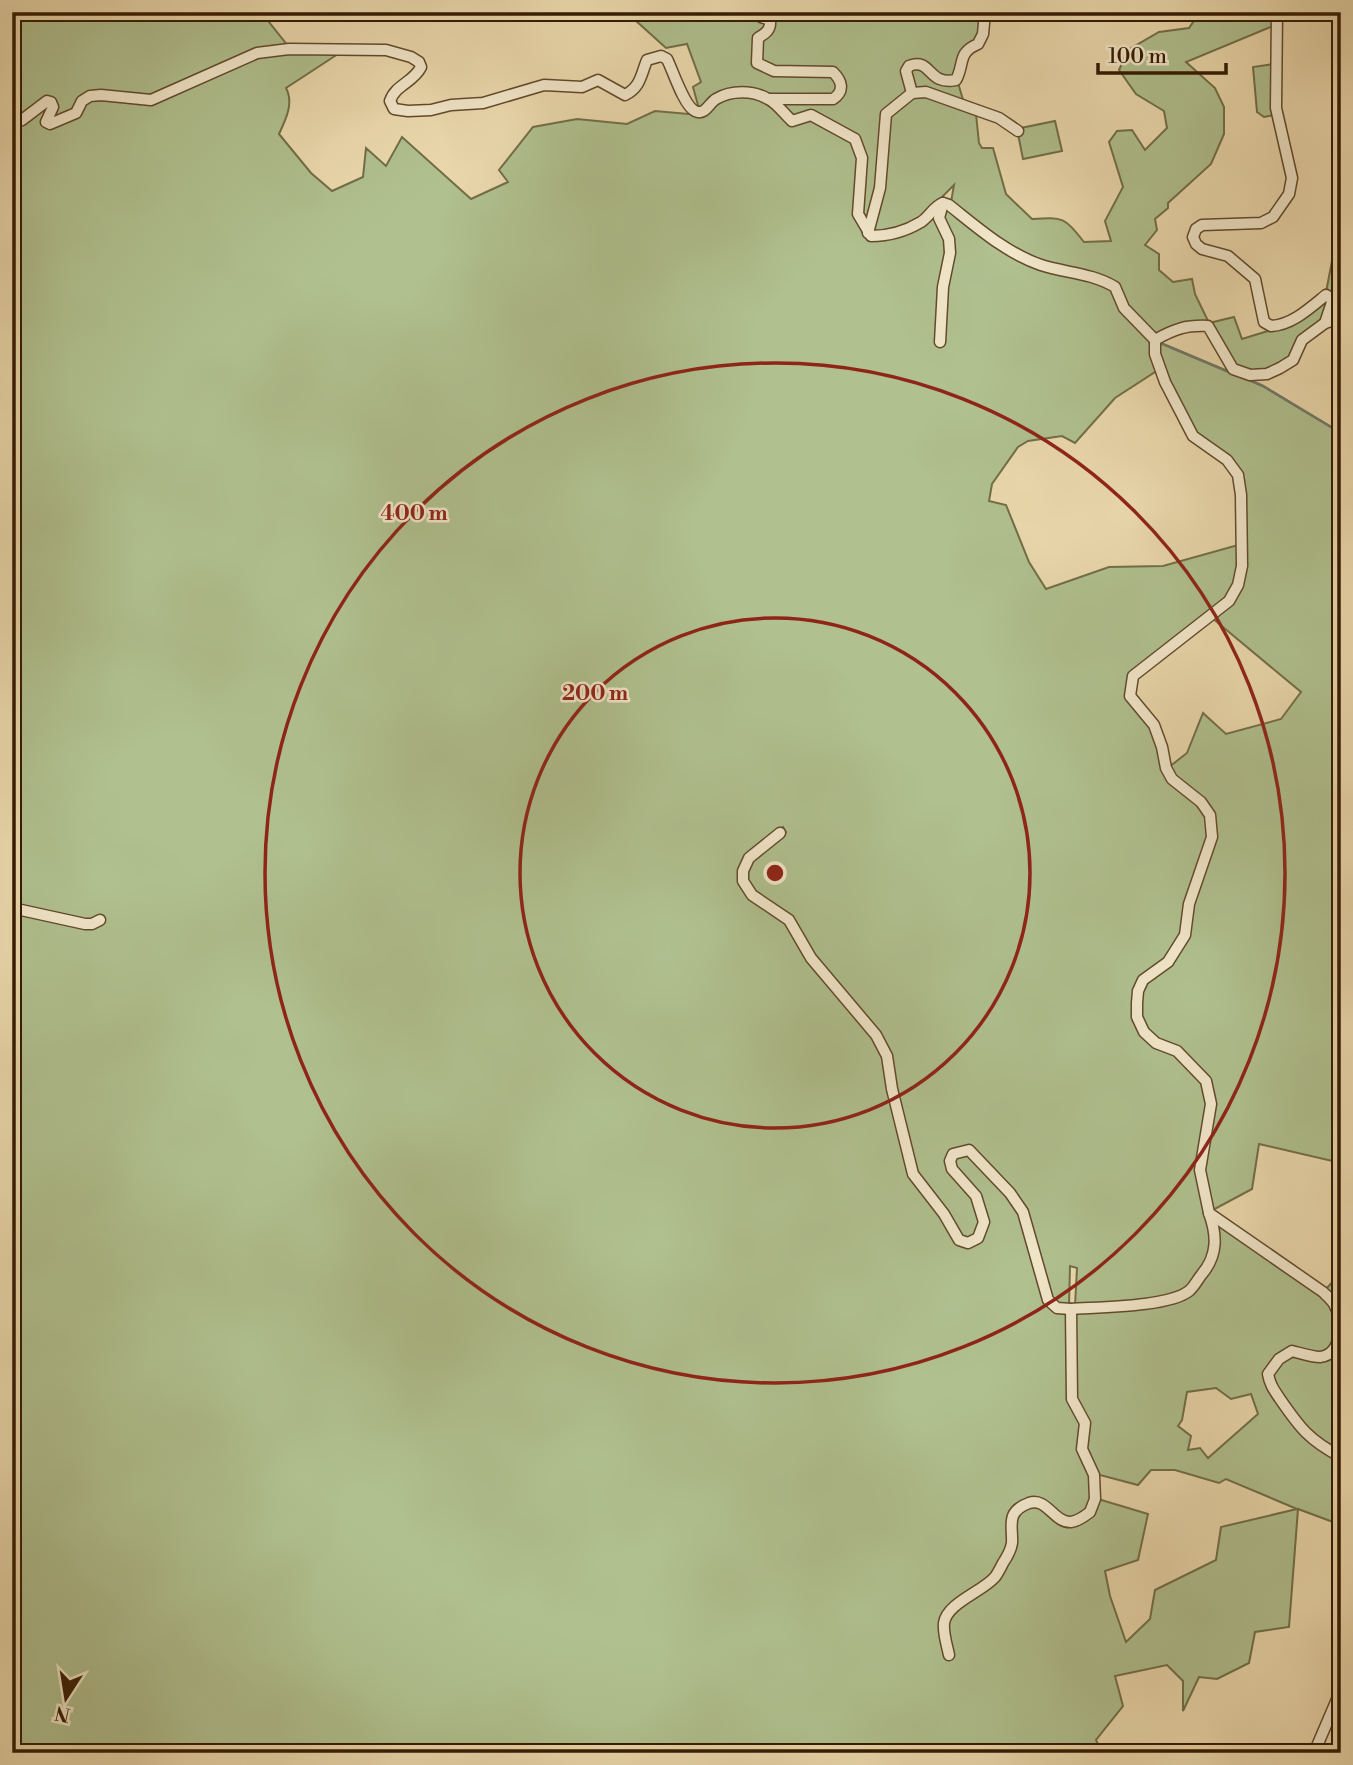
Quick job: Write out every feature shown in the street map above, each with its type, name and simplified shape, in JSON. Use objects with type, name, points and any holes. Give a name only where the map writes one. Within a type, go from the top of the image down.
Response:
[{"type":"street","points":[[12,124],[22,120],[47,101],[51,102],[53,107],[46,122],[50,124],[76,113],[82,101],[90,96],[151,100],[257,53],[289,49],[386,50],[411,57],[419,62],[421,67],[411,81],[398,87],[390,101],[394,108],[408,111],[483,103],[544,85],[579,87],[598,80],[625,95],[640,83],[647,60],[661,56],[667,59],[686,102],[700,113],[715,99],[742,91],[769,99],[834,99],[841,90],[841,83],[833,72],[774,71],[757,63],[758,38],[767,33],[771,26],[770,20],[761,18],[756,12]]},
{"type":"street","points":[[912,93],[906,71],[916,63],[924,64],[936,79],[945,82],[956,80],[960,73],[962,57],[968,49],[978,44],[983,34],[985,12]]},
{"type":"street","points":[[1277,12],[1276,108],[1292,178],[1289,194],[1273,217],[1261,223],[1202,225],[1196,229],[1193,237],[1202,249],[1228,256],[1255,279],[1264,322],[1271,327],[1286,323],[1307,311],[1326,295],[1332,302],[1325,323]]},
{"type":"street","points":[[1315,12],[1341,16]]},
{"type":"street","points":[[868,233],[880,188],[886,114],[912,93],[926,92],[999,118],[1018,131]]},
{"type":"street","points":[[769,99],[792,121],[811,115],[855,139],[862,158],[858,214],[871,236],[887,236],[923,221],[932,209],[943,203],[993,241],[1039,264],[1082,273],[1115,287],[1124,308],[1155,340],[1155,354],[1166,382],[1193,436],[1227,460],[1238,475],[1241,495],[1242,566],[1238,585],[1229,601],[1133,676],[1130,687],[1130,696],[1154,725],[1172,779],[1201,803],[1210,815],[1212,837],[1189,904],[1185,935],[1168,962],[1143,980],[1137,1003],[1137,1017],[1143,1031],[1156,1043],[1177,1051],[1206,1080],[1211,1104],[1200,1170],[1215,1230],[1216,1247],[1208,1267],[1188,1292],[1163,1301],[1072,1309],[1057,1307],[1048,1300],[1023,1212],[1010,1193],[969,1150],[953,1154],[950,1161],[952,1169],[976,1196],[984,1222],[978,1238],[968,1243],[959,1240],[944,1214],[913,1174],[892,1089],[887,1056],[876,1035],[811,958],[789,920],[752,895],[743,881],[743,871],[749,858],[780,833]]},
{"type":"street","points":[[940,342],[943,287],[950,253],[948,239],[939,219],[943,203]]},
{"type":"street","points":[[1155,340],[1175,328],[1208,326],[1233,369],[1250,375],[1267,374],[1293,360],[1302,340],[1325,323],[1341,318]]},
{"type":"street","points":[[12,908],[85,924],[92,924],[100,919]]},
{"type":"street","points":[[1209,1213],[1323,1292],[1334,1303],[1340,1326],[1336,1345],[1329,1353],[1320,1357],[1292,1351],[1279,1359],[1268,1374],[1269,1384],[1299,1427],[1320,1446],[1341,1457]]},
{"type":"street","points":[[949,1655],[944,1635],[944,1620],[958,1603],[994,1578],[1012,1544],[1009,1524],[1014,1516],[1031,1502],[1038,1502],[1062,1521],[1073,1522],[1090,1512],[1095,1499],[1094,1475],[1082,1449],[1085,1423],[1072,1399],[1072,1309]]},
{"type":"street","points":[[1314,1753],[1341,1690]]},
{"type":"green space","points":[[12,12],[261,12],[288,46],[150,97],[92,93],[74,111],[50,121],[54,100],[12,121]]},
{"type":"green space","points":[[635,12],[753,12],[767,22],[754,64],[832,75],[838,84],[832,96],[770,96],[742,88],[699,109],[693,87],[701,82],[687,44],[666,48],[634,19]]},
{"type":"green space","points":[[758,12],[982,12],[980,34],[976,41],[965,46],[959,55],[954,77],[946,79],[907,63],[908,92],[883,113],[877,188],[867,224],[861,213],[858,137],[834,123],[793,117],[776,102],[834,102],[841,76],[774,68],[759,61],[761,40],[773,26]]},
{"type":"green space","points":[[1200,12],[1274,12],[1273,26],[1186,62],[1215,88],[1224,107],[1224,134],[1211,164],[1168,203],[1168,208],[1155,219],[1157,230],[1145,245],[1159,254],[1159,270],[1173,282],[1192,279],[1195,294],[1209,323],[1182,325],[1156,336],[1126,306],[1117,285],[1041,262],[995,239],[951,202],[954,185],[921,218],[887,233],[873,233],[889,116],[913,96],[925,95],[976,114],[979,143],[982,148],[993,148],[1006,194],[1032,219],[1063,220],[1084,242],[1111,241],[1105,221],[1123,187],[1109,142],[1117,131],[1132,130],[1145,150],[1167,128],[1164,111],[1136,94],[1119,70],[1128,50],[1159,32],[1189,28]]},
{"type":"green space","points":[[341,52],[286,88],[289,105],[279,134],[311,173],[332,191],[363,177],[366,148],[386,166],[402,137],[471,199],[508,182],[499,170],[533,127],[577,119],[627,124],[655,111],[700,115],[708,112],[717,102],[742,94],[768,102],[791,123],[811,118],[853,141],[859,158],[855,214],[870,239],[888,239],[925,223],[938,209],[936,219],[946,239],[947,253],[940,287],[937,335],[943,335],[946,288],[953,254],[952,239],[943,218],[945,207],[991,243],[1038,267],[1081,276],[1112,289],[1121,310],[1152,341],[1152,354],[1158,370],[1115,398],[1075,443],[1062,436],[1028,441],[1018,447],[992,484],[989,501],[1006,505],[1029,562],[1046,589],[1109,567],[1163,566],[1238,545],[1237,572],[1227,599],[1130,674],[1127,697],[1152,732],[1171,782],[1204,810],[1209,825],[1207,846],[1188,895],[1179,937],[1166,957],[1138,984],[1133,1004],[1136,1026],[1140,1032],[1150,1041],[1182,1059],[1199,1077],[1205,1089],[1207,1111],[1197,1176],[1213,1238],[1207,1261],[1197,1277],[1184,1288],[1150,1301],[1075,1306],[1077,1268],[1070,1266],[1069,1306],[1058,1305],[1051,1298],[1025,1211],[1013,1191],[969,1146],[952,1151],[946,1160],[973,1201],[981,1222],[978,1232],[968,1240],[961,1238],[947,1212],[915,1173],[890,1056],[879,1034],[813,956],[791,917],[754,893],[746,880],[746,871],[751,861],[786,832],[783,827],[746,856],[740,870],[739,882],[749,897],[787,922],[808,960],[873,1037],[884,1058],[910,1176],[942,1216],[957,1243],[968,1246],[980,1240],[988,1222],[979,1195],[953,1161],[955,1157],[968,1153],[1008,1195],[1020,1213],[1045,1302],[1056,1310],[1068,1312],[1069,1398],[1082,1423],[1078,1449],[1091,1477],[1092,1498],[1088,1510],[1074,1518],[1067,1518],[1034,1499],[1012,1513],[1009,1519],[1007,1548],[998,1568],[949,1608],[941,1620],[946,1658],[952,1656],[947,1632],[951,1617],[955,1610],[999,1576],[1012,1553],[1014,1524],[1022,1512],[1032,1505],[1038,1506],[1066,1525],[1077,1523],[1093,1514],[1098,1499],[1148,1514],[1138,1560],[1105,1571],[1110,1596],[1126,1642],[1150,1619],[1155,1590],[1216,1560],[1221,1527],[1297,1509],[1226,1479],[1219,1483],[1175,1470],[1151,1470],[1138,1485],[1096,1474],[1084,1449],[1089,1422],[1075,1397],[1075,1312],[1154,1305],[1189,1292],[1203,1279],[1213,1262],[1218,1242],[1215,1221],[1321,1294],[1332,1306],[1337,1326],[1334,1341],[1327,1351],[1320,1353],[1287,1350],[1277,1357],[1264,1374],[1272,1393],[1299,1429],[1321,1449],[1341,1460],[1341,1525],[1298,1509],[1289,1627],[1255,1632],[1249,1663],[1217,1679],[1199,1677],[1183,1711],[1183,1681],[1167,1665],[1115,1676],[1123,1706],[1096,1740],[1102,1753],[12,1753],[12,127],[23,123],[48,104],[50,106],[43,122],[50,127],[78,115],[84,104],[91,100],[151,103],[258,56]],"holes":[[[1216,1388],[1231,1399],[1251,1394],[1258,1414],[1208,1458],[1200,1448],[1188,1450],[1191,1436],[1178,1426],[1182,1420],[1187,1392]]]},
{"type":"green space","points":[[1273,64],[1275,115],[1264,117],[1257,112],[1253,67]]},
{"type":"green space","points":[[916,66],[939,83],[958,83],[964,103],[915,90],[910,72]]},
{"type":"green space","points":[[1055,121],[1062,151],[1023,159],[1018,134],[1021,128]]},
{"type":"green space","points":[[1341,215],[1341,314],[1330,318],[1326,292]]},
{"type":"green space","points":[[1329,299],[1323,318],[1307,340],[1284,360],[1258,372],[1246,372],[1235,366],[1209,323],[1234,317],[1242,339],[1271,330]]},
{"type":"green space","points":[[1158,342],[1263,386],[1341,433],[1341,607],[1334,618],[1341,623],[1341,1163],[1259,1144],[1252,1189],[1211,1211],[1202,1170],[1209,1079],[1146,1030],[1140,1016],[1145,982],[1170,964],[1192,905],[1213,814],[1174,777],[1169,767],[1187,753],[1203,713],[1226,734],[1281,719],[1301,692],[1212,618],[1241,587],[1241,473],[1195,434],[1172,389]]},
{"type":"green space","points":[[1341,1273],[1341,1453],[1308,1429],[1284,1399],[1271,1375],[1284,1361],[1296,1355],[1329,1353],[1340,1326],[1323,1292]]},
{"type":"waterway","points":[[1158,342],[1229,372]]},
{"type":"waterway","points":[[1245,378],[1341,433]]},
{"type":"waterway","points":[[1341,607],[1334,618],[1341,623]]},
{"type":"waterway","points":[[1341,729],[1341,739]]}]
